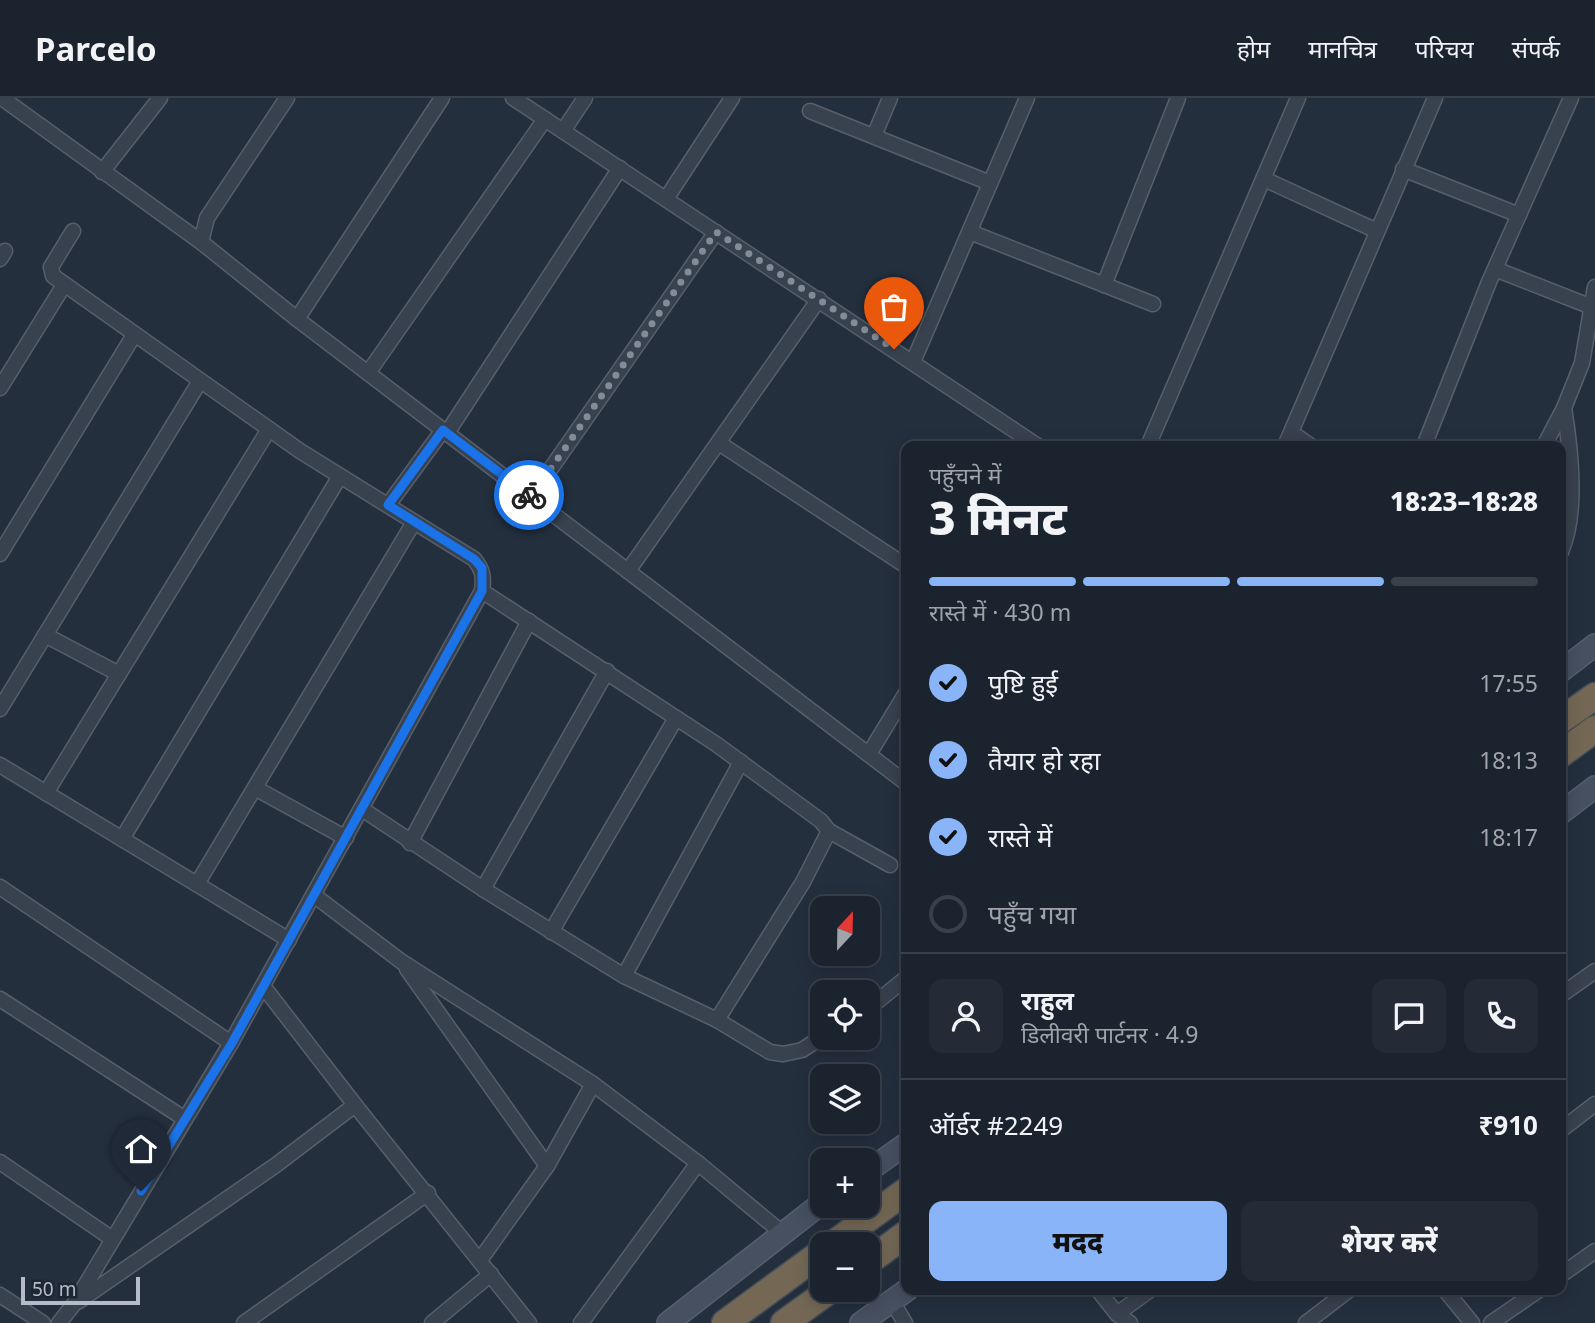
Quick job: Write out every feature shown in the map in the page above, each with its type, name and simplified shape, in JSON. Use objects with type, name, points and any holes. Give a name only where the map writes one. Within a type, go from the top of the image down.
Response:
[{"type":"highway","points":[[1566,716],[1595,696]]},
{"type":"highway","points":[[1566,750],[1595,729]]},
{"type":"highway","points":[[850,1232],[901,1195]]},
{"type":"highway","points":[[880,1253],[901,1238]]},
{"type":"highway","points":[[725,1323],[810,1261]]},
{"type":"highway","points":[[784,1323],[813,1302]]},
{"type":"main road","points":[[1566,667],[1595,646]]},
{"type":"main road","points":[[1566,809],[1595,787]]},
{"type":"main road","points":[[880,1162],[901,1148]]},
{"type":"main road","points":[[668,1323],[810,1211]]},
{"type":"main road","points":[[860,1323],[900,1295]]},
{"type":"street","points":[[2,98],[201,242],[297,319],[901,779]]},
{"type":"street","points":[[102,172],[160,98]]},
{"type":"street","points":[[201,242],[207,218],[287,98]]},
{"type":"street","points":[[297,319],[442,98]]},
{"type":"street","points":[[513,98],[1031,441]]},
{"type":"street","points":[[563,131],[585,98]]},
{"type":"street","points":[[666,199],[732,98]]},
{"type":"street","points":[[874,136],[890,98]]},
{"type":"street","points":[[913,362],[1027,98]]},
{"type":"street","points":[[1104,285],[1178,98]]},
{"type":"street","points":[[1150,441],[1298,98]]},
{"type":"street","points":[[1288,440],[1435,98]]},
{"type":"street","points":[[1426,441],[1495,269],[1571,98]]},
{"type":"street","points":[[810,111],[990,183]]},
{"type":"street","points":[[368,373],[545,119]]},
{"type":"street","points":[[388,505],[445,432],[620,168]]},
{"type":"street","points":[[1403,169],[1519,215]]},
{"type":"street","points":[[1264,179],[1377,230]]},
{"type":"street","points":[[59,1323],[74,1304],[111,1238],[232,1043],[482,591],[482,568],[474,559],[269,429],[53,276],[51,267],[73,231]]},
{"type":"street","points":[[531,497],[716,232]]},
{"type":"street","points":[[970,232],[1153,304]]},
{"type":"street","points":[[1495,269],[1592,307]]},
{"type":"street","points":[[0,388],[64,285]]},
{"type":"street","points":[[1547,441],[1564,408],[1582,363],[1595,287]]},
{"type":"street","points":[[628,571],[819,299]]},
{"type":"street","points":[[0,554],[134,335]]},
{"type":"street","points":[[0,709],[200,381]]},
{"type":"street","points":[[1564,408],[1569,436],[1570,526],[1566,538]]},
{"type":"street","points":[[46,793],[269,429]]},
{"type":"street","points":[[719,443],[901,563]]},
{"type":"street","points":[[122,839],[340,475]]},
{"type":"street","points":[[197,884],[414,522]]},
{"type":"street","points":[[482,591],[607,671],[741,762],[821,821],[829,831],[890,865]]},
{"type":"street","points":[[410,843],[529,621]]},
{"type":"street","points":[[46,635],[119,674]]},
{"type":"street","points":[[483,889],[607,671]]},
{"type":"street","points":[[869,754],[901,701]]},
{"type":"street","points":[[551,932],[676,718]]},
{"type":"street","points":[[624,976],[741,762]]},
{"type":"street","points":[[0,765],[289,940]]},
{"type":"street","points":[[255,788],[346,838]]},
{"type":"street","points":[[362,809],[410,843],[624,976],[717,1020],[770,1052],[783,1054],[802,1050],[810,1045]]},
{"type":"street","points":[[717,1020],[803,882],[829,831]]},
{"type":"street","points":[[0,887],[232,1043]]},
{"type":"street","points":[[315,896],[402,962],[593,1084],[698,1163],[781,1232]]},
{"type":"street","points":[[402,962],[547,1166]]},
{"type":"street","points":[[1566,991],[1595,971]]},
{"type":"street","points":[[880,999],[901,983]]},
{"type":"street","points":[[263,986],[530,1323]]},
{"type":"street","points":[[0,999],[185,1119]]},
{"type":"street","points":[[480,1259],[547,1166],[593,1084]]},
{"type":"street","points":[[1566,1126],[1595,1104]]},
{"type":"street","points":[[74,1304],[275,1165],[355,1105]]},
{"type":"street","points":[[0,1162],[111,1238]]},
{"type":"street","points":[[582,1323],[698,1163]]},
{"type":"street","points":[[244,1323],[428,1193]]},
{"type":"street","points":[[1566,1271],[1595,1251]]},
{"type":"street","points":[[432,1323],[491,1274]]},
{"type":"street","points":[[0,1295],[43,1323]]},
{"type":"street","points":[[900,1295],[905,1323]]},
{"type":"street","points":[[1102,1295],[1117,1314],[1130,1323]]},
{"type":"street","points":[[1117,1314],[1143,1295]]},
{"type":"street","points":[[1306,1323],[1342,1295]]},
{"type":"street","points":[[1449,1295],[1472,1323]]},
{"type":"street","points":[[1491,1323],[1532,1295]]},
{"type":"way so far","points":[[529,495],[531,497],[716,232],[894,349]]},
{"type":"route","points":[[141,1191],[232,1043],[482,591],[482,568],[474,559],[388,505],[443,430],[529,495]]}]
